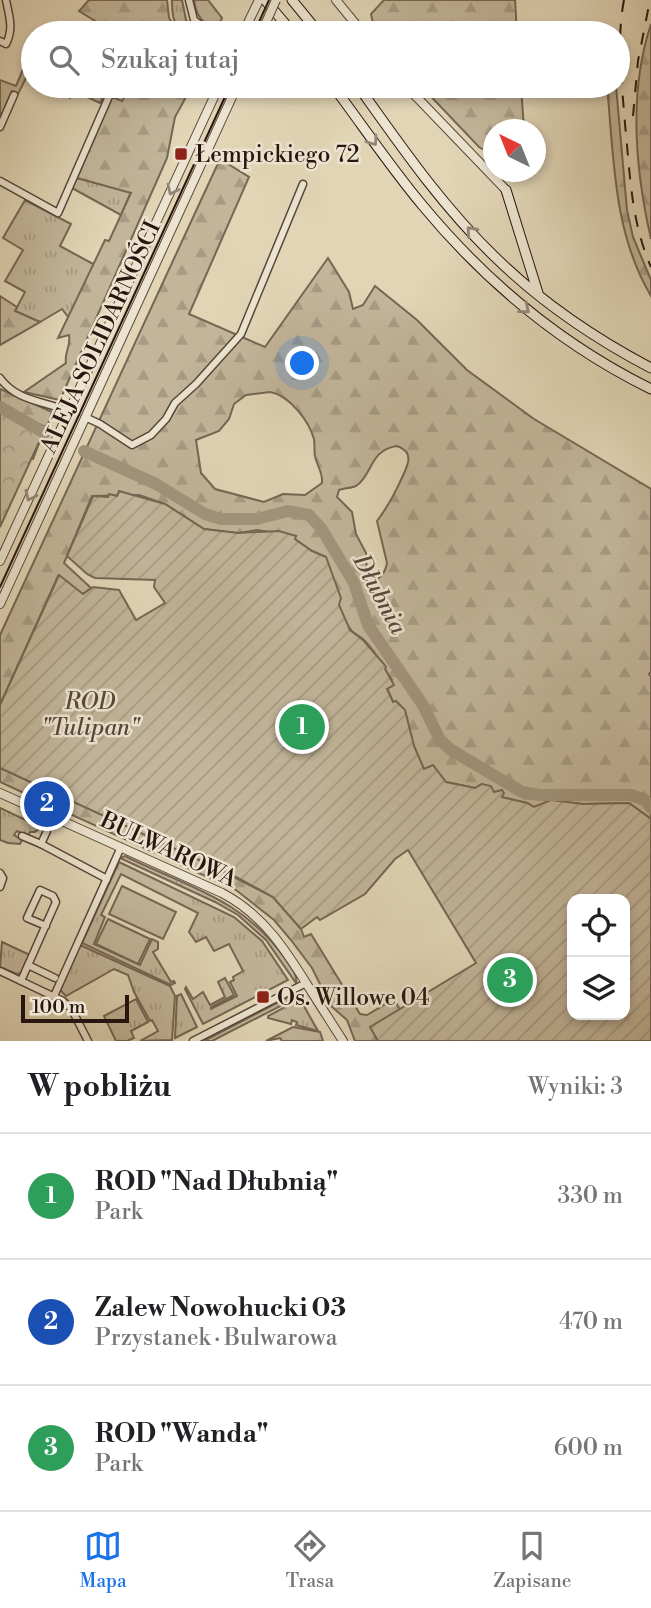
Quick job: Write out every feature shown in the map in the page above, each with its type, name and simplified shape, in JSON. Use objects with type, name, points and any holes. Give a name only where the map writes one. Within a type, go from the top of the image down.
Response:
[{"type":"main road","points":[[265,0],[283,21]]},
{"type":"main road","points":[[292,0],[309,21]]},
{"type":"main road","points":[[342,98],[415,196],[477,265],[521,305],[570,342],[617,372],[651,389]]},
{"type":"main road","points":[[367,98],[457,217],[494,256],[538,295],[592,335],[651,369]]},
{"type":"main road","points":[[506,190],[538,295]]},
{"type":"street","points":[[3,42],[12,27],[6,0]]},
{"type":"street","points":[[189,0],[195,21]]},
{"type":"street","points":[[249,21],[258,0]]},
{"type":"street","points":[[266,21],[276,0]]},
{"type":"street","points":[[336,0],[353,21]]},
{"type":"street","points":[[0,127],[14,96]]},
{"type":"street","points":[[0,181],[58,213],[108,98]]},
{"type":"street","name":"ALEJA SOLIDARNOŚCI","points":[[0,561],[214,98]]},
{"type":"street","name":"ALEJA SOLIDARNOŚCI","points":[[0,604],[231,98]]},
{"type":"street","points":[[418,98],[506,190]]},
{"type":"street","points":[[85,417],[132,445],[151,435],[166,419],[176,402],[215,365],[241,334],[303,184]]},
{"type":"street","points":[[0,378],[5,385],[25,398],[70,412]]},
{"type":"street","name":"BULWAROWA","points":[[0,793],[222,893],[244,907],[275,935],[343,1041]]},
{"type":"street","points":[[41,844],[47,831]]},
{"type":"street","points":[[22,836],[107,879]]},
{"type":"street","points":[[54,996],[121,846]]},
{"type":"street","points":[[0,873],[4,878],[0,887]]},
{"type":"street","points":[[21,981],[46,926],[56,901],[51,895],[40,890],[27,918],[46,926]]},
{"type":"street","points":[[28,965],[55,978]]},
{"type":"street","points":[[0,971],[54,996],[70,1007],[88,1041]]},
{"type":"street","points":[[193,1041],[306,983]]},
{"type":"green space","points":[[89,0],[167,0],[171,21],[95,21],[79,11]]},
{"type":"green space","points":[[172,0],[182,0],[187,21],[175,21]]},
{"type":"green space","points":[[194,0],[208,0],[222,18],[221,21],[204,21],[196,10]]},
{"type":"green space","points":[[384,0],[515,0],[516,21],[372,21],[371,14]]},
{"type":"green space","points":[[651,24],[651,239],[641,186],[636,131],[639,77]]},
{"type":"green space","points":[[21,74],[21,88],[18,94],[12,91],[0,119],[0,80],[16,86]]},
{"type":"green space","points":[[89,98],[101,98],[100,103]]},
{"type":"green space","points":[[112,98],[122,101],[124,98],[185,98],[175,117],[167,158],[60,400],[24,392],[66,363],[69,335],[58,338],[131,193],[77,178]]},
{"type":"green space","points":[[432,98],[522,98],[523,119],[483,119],[483,149]]},
{"type":"green space","points":[[608,98],[617,98],[627,210],[633,237],[651,280],[651,296],[638,272],[629,246],[614,167]]},
{"type":"green space","points":[[220,159],[249,177],[189,314],[265,347],[328,258],[349,292],[353,309],[363,305],[375,286],[417,320],[467,370],[534,419],[651,489],[651,819],[629,803],[583,804],[552,801],[534,807],[501,797],[503,793],[494,792],[482,784],[475,788],[446,782],[440,775],[424,769],[414,747],[405,711],[393,702],[387,688],[392,680],[372,649],[346,623],[326,557],[294,539],[296,536],[257,530],[238,533],[204,529],[165,504],[139,495],[92,496],[64,563],[91,588],[83,594],[58,576],[0,705],[0,635]],"holes":[[[270,392],[291,403],[308,424],[314,439],[322,483],[305,495],[283,494],[264,502],[215,489],[201,473],[196,440],[219,431],[229,419],[234,404],[246,395]],[[397,446],[407,453],[408,461],[395,493],[377,521],[387,563],[381,576],[370,582],[366,553],[356,534],[352,512],[337,497],[339,490],[354,487],[366,476],[381,452]]]},
{"type":"green space","points":[[77,178],[131,192],[121,215],[72,188]]},
{"type":"green space","points":[[25,200],[71,224],[60,246],[95,265],[69,318],[62,309],[40,322],[15,311],[25,292],[5,281],[23,250],[3,238]]},
{"type":"green space","points":[[0,296],[17,307],[15,311],[40,322],[0,345]]},
{"type":"green space","points":[[0,389],[52,412],[48,424],[33,436],[40,441],[33,459],[0,435]]},
{"type":"green space","points":[[0,407],[46,427],[0,527]]},
{"type":"green space","name":"ROD \"Tulipan\"","points":[[119,491],[165,504],[204,529],[238,533],[279,531],[296,536],[295,539],[312,551],[326,557],[341,598],[339,605],[350,630],[363,640],[386,667],[394,685],[387,689],[393,702],[396,701],[405,710],[414,746],[424,769],[433,765],[446,782],[475,788],[482,784],[491,786],[494,792],[502,790],[502,797],[534,807],[551,800],[583,804],[629,803],[651,819],[651,1041],[378,1041],[370,1027],[476,963],[408,850],[395,859],[365,894],[320,920],[317,917],[301,929],[273,897],[238,878],[0,768],[0,705],[59,575],[83,594],[93,587],[119,590],[136,620],[165,603],[154,587],[155,580],[95,578],[67,556],[93,496],[108,497],[109,494],[117,496]]},
{"type":"green space","points":[[0,768],[186,853],[273,897],[301,929],[304,937],[311,934],[360,1014],[367,1015],[394,999],[400,1010],[371,1027],[378,1041],[355,1041],[347,1020],[331,1006],[312,968],[291,940],[274,920],[236,890],[59,809],[45,799],[37,799],[0,782]]},
{"type":"green space","points":[[0,808],[45,829],[30,832],[28,836],[17,831],[14,835],[22,840],[20,844],[0,840]]},
{"type":"green space","points":[[125,856],[213,896],[233,908],[269,939],[295,974],[296,983],[266,940],[238,915],[120,858]]},
{"type":"green space","points":[[119,862],[234,917],[262,941],[288,980],[203,1024],[185,989],[186,987],[193,999],[203,992],[210,1005],[225,997],[218,982],[225,978],[234,995],[211,1009],[237,996],[230,982],[243,971],[229,944],[214,951],[206,937],[196,942],[189,932],[198,913],[121,874],[101,915],[105,917],[94,944],[140,965],[152,939],[158,942],[158,949],[153,952],[171,982],[175,983],[171,985],[82,943]]},
{"type":"green space","points":[[122,886],[176,912],[163,939],[109,914]]},
{"type":"green space","points":[[108,919],[150,939],[138,964],[96,944]]},
{"type":"green space","points":[[2,942],[30,955],[21,973],[0,967]]},
{"type":"green space","points":[[80,945],[170,986],[175,996],[172,1040],[140,1041],[158,1031],[134,992],[128,975],[114,969],[66,996],[60,990]]},
{"type":"green space","points":[[296,993],[298,997],[212,1041],[204,1041]]},
{"type":"green space","points":[[181,994],[197,1027],[175,1038],[177,996]]},
{"type":"green space","points":[[136,999],[148,1022],[131,1031],[134,1038],[116,1041],[104,1016]]},
{"type":"green space","points":[[300,999],[318,1031],[296,1025],[297,1022],[292,1020],[291,1024],[268,1018],[268,1016]]},
{"type":"green space","points":[[293,1027],[320,1032],[323,1041],[282,1041],[280,1038],[266,1041]]},
{"type":"waterway","name":"Dłubnia","points":[[0,407],[45,433]]},
{"type":"waterway","name":"Dłubnia","points":[[84,451],[156,484],[205,514],[221,519],[257,519],[288,511],[309,515],[321,528],[354,583],[368,625],[423,705],[440,740],[451,750],[522,792],[539,795],[631,795],[645,800],[651,808]]},
{"type":"tram line","points":[[259,21],[269,0]]},
{"type":"tram line","points":[[0,587],[224,98]]},
{"type":"railway","points":[[621,21],[624,0]]},
{"type":"railway","points":[[633,116],[638,61],[650,0]]},
{"type":"railway","points":[[623,98],[635,215],[651,267]]},
{"type":"place","name":"Łempickiego 72","points":[[181,154]]},
{"type":"place","name":"ROD \"Nad Dłubnią\"","points":[[302,727]]},
{"type":"place","name":"Zalew Nowohucki 03","points":[[47,804]]},
{"type":"place","name":"ROD \"Wanda\"","points":[[510,980]]},
{"type":"place","name":"Os. Willowe 04","points":[[263,997]]}]
